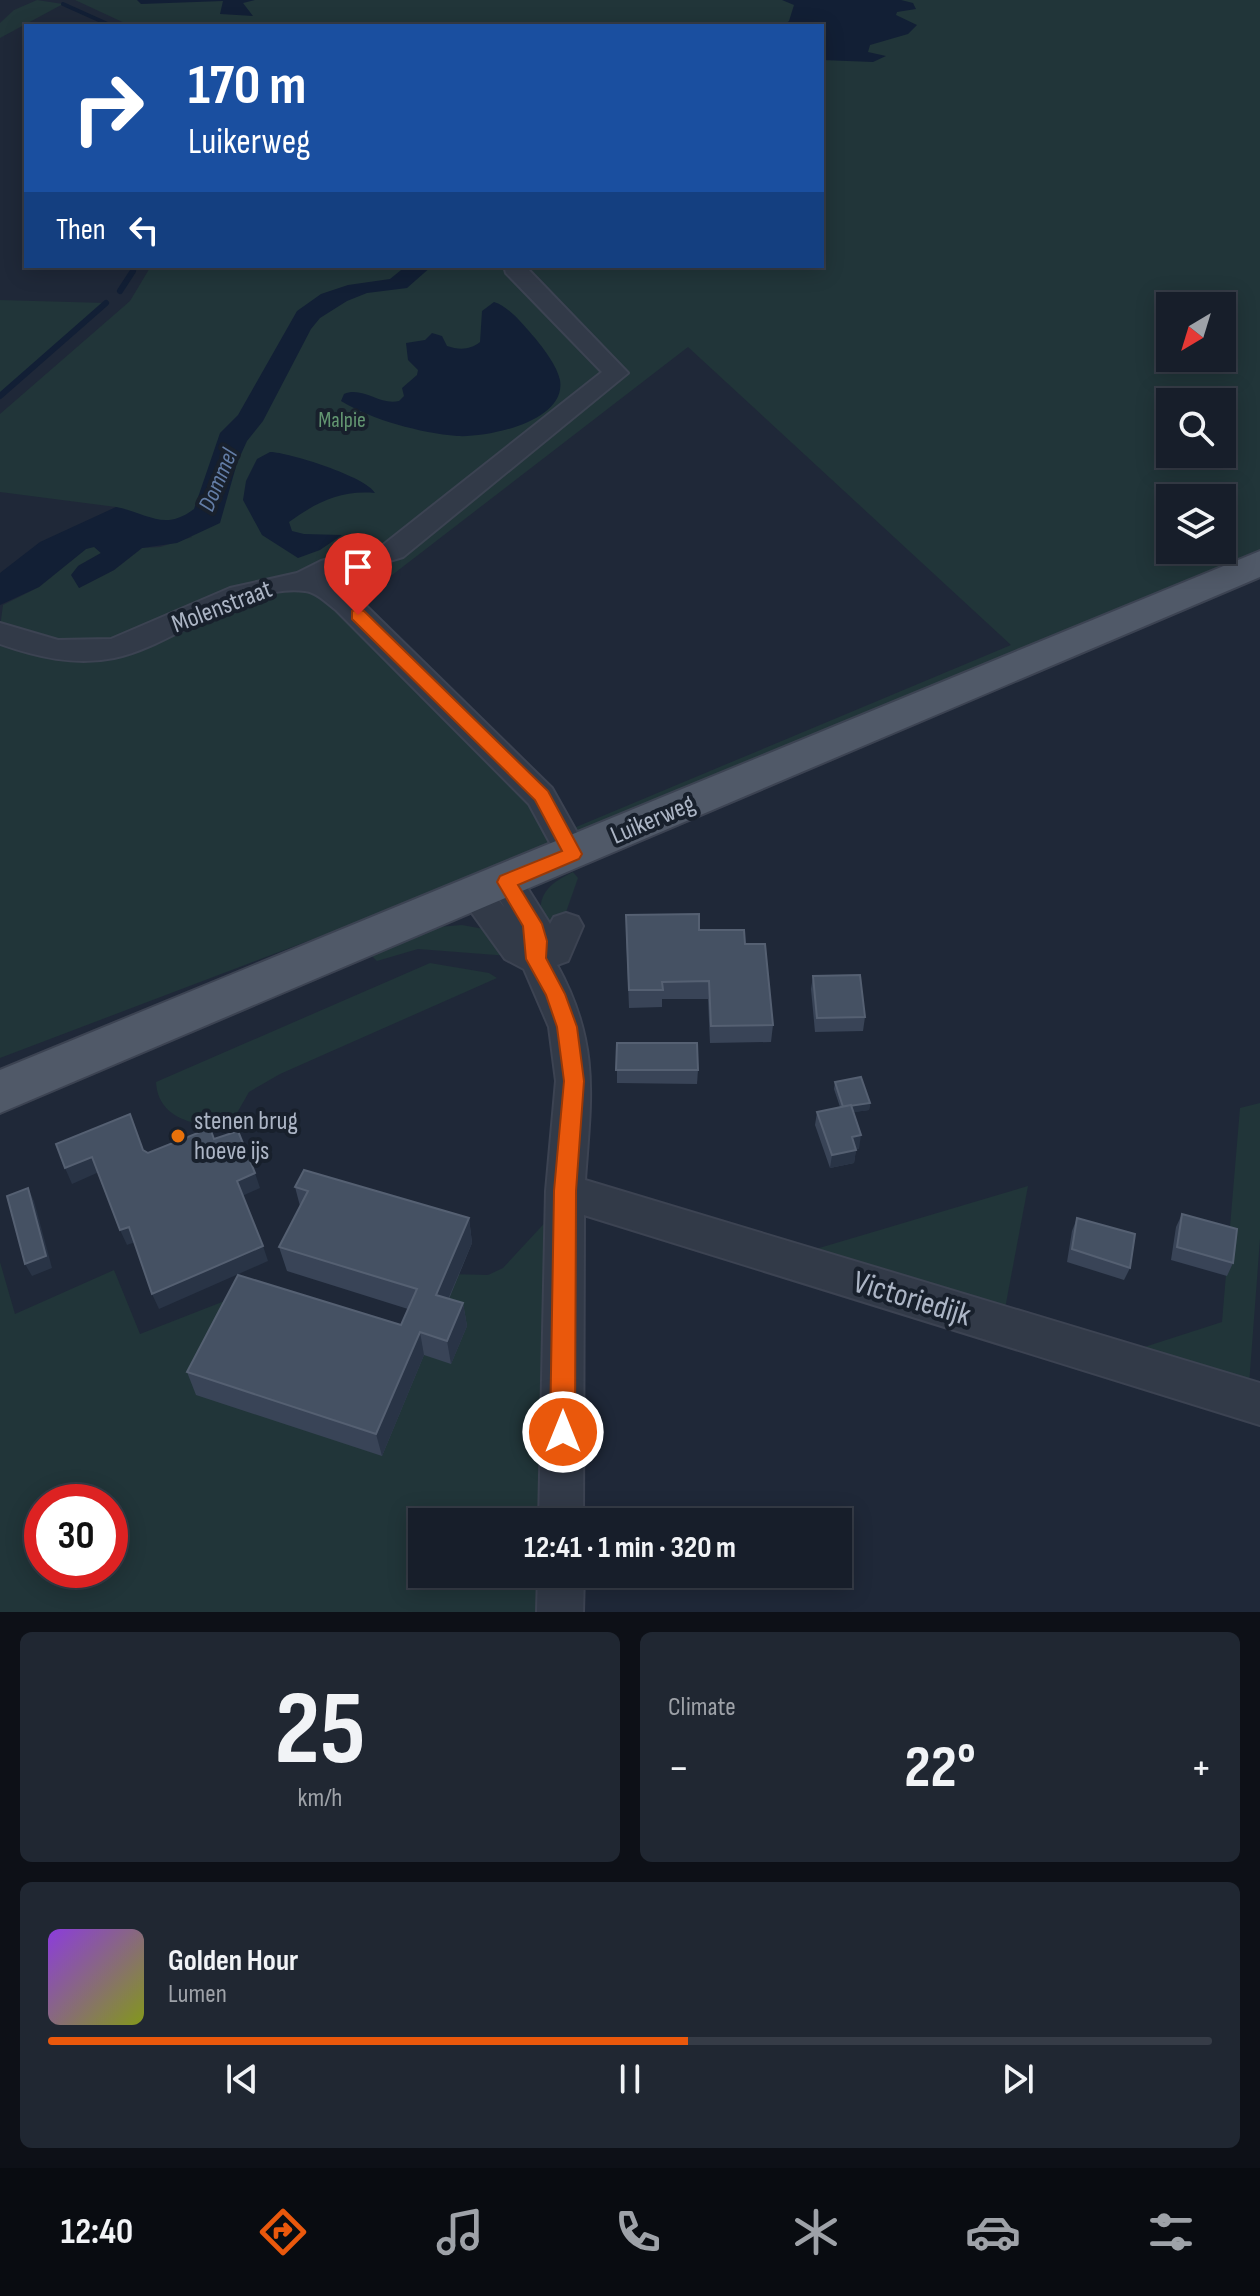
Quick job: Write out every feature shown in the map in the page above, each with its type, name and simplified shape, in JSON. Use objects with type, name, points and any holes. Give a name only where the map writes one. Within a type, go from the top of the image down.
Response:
[{"type":"main road","name":"Luikerweg","points":[[0,1092],[1260,563]]},
{"type":"street","points":[[304,581],[331,567],[393,551],[616,373],[514,268]]},
{"type":"street","name":"Molenstraat","points":[[0,633],[57,652],[98,653],[118,648],[251,592],[304,581],[317,584],[346,603],[541,796],[573,854]]},
{"type":"street","points":[[491,888],[517,949],[536,959],[555,994],[567,1027],[571,1054],[574,1081],[565,1191],[561,1508]]},
{"type":"street","points":[[536,959],[556,951],[566,926]]},
{"type":"street","name":"Victoriedijk","points":[[565,1191],[735,1246],[1260,1404]]},
{"type":"street","points":[[560,1612],[561,1588]]},
{"type":"green space","points":[[37,0],[63,4],[0,38],[0,23],[14,10]]},
{"type":"green space","name":"Malpie","points":[[75,0],[1260,0],[1260,556],[575,838],[569,830],[1011,645],[688,347],[374,589],[361,585],[352,591],[314,571],[87,650],[0,627],[3,605],[39,587],[94,546],[101,553],[78,566],[79,588],[114,570],[142,548],[160,547],[192,537],[116,507],[0,492],[0,414],[130,301],[150,268],[824,268],[824,24],[127,24]]},
{"type":"green space","points":[[0,300],[106,303],[0,396]]},
{"type":"green space","points":[[288,588],[317,593],[430,693],[536,801],[558,846],[0,1058],[0,639],[53,657],[250,596]]},
{"type":"green space","points":[[573,872],[578,878],[559,932],[540,917],[540,908],[548,889]]},
{"type":"green space","points":[[462,925],[484,929],[509,956],[418,949],[377,961],[371,955],[438,927]]},
{"type":"green space","points":[[430,963],[489,973],[497,978],[280,1074],[249,1092],[229,1127],[182,1119],[164,1105],[158,1095],[156,1082]]},
{"type":"green space","points":[[1260,1103],[1260,1239],[1249,1385],[1132,1351],[1222,1322],[1240,1108]]},
{"type":"green space","points":[[1028,1186],[1004,1314],[799,1254]]},
{"type":"green space","points":[[553,1214],[552,1508],[408,1508],[408,1588],[552,1588],[552,1612],[0,1612],[0,1262],[15,1314],[114,1270],[140,1334],[263,1286],[424,1333],[449,1274],[488,1275],[503,1268]]},
{"type":"water","points":[[137,0],[255,0],[243,3],[253,16],[220,14],[223,1],[141,4]]},
{"type":"water","points":[[782,0],[901,0],[913,3],[916,9],[897,12],[896,15],[917,25],[908,34],[870,45],[868,52],[886,56],[873,62],[824,60],[824,24],[785,24],[794,5]]},
{"type":"water","name":"Dommel","points":[[404,268],[430,268],[407,288],[367,293],[320,318],[311,329],[263,421],[247,441],[237,463],[220,523],[177,543],[142,548],[114,570],[79,588],[71,575],[78,566],[101,553],[94,547],[86,549],[39,587],[0,605],[0,573],[40,542],[116,507],[165,520],[183,516],[194,509],[220,433],[238,415],[297,311],[321,294],[348,285],[390,279]]},
{"type":"water","points":[[494,302],[511,312],[526,328],[546,352],[560,380],[559,395],[551,407],[538,417],[504,430],[457,436],[397,424],[341,401],[344,394],[358,392],[385,401],[399,401],[404,396],[402,388],[417,375],[418,370],[408,360],[406,343],[425,340],[432,333],[442,336],[447,346],[460,349],[472,347],[480,342],[482,311]]},
{"type":"water","points":[[270,452],[343,473],[375,493],[351,493],[329,499],[289,522],[292,531],[304,534],[342,535],[320,550],[298,558],[262,535],[243,500],[246,481],[257,459]]},
{"type":"building","points":[[699,914],[699,930],[744,930],[745,944],[765,944],[773,1025],[711,1026],[709,981],[662,982],[663,990],[629,990],[626,915]]},
{"type":"building","points":[[860,975],[865,1017],[817,1018],[813,976]]},
{"type":"building","points":[[617,1043],[697,1043],[698,1070],[616,1070]]},
{"type":"building","points":[[861,1077],[870,1103],[843,1107],[835,1082]]},
{"type":"building","points":[[851,1105],[861,1135],[852,1137],[856,1150],[832,1155],[817,1112]]},
{"type":"building","points":[[130,1114],[143,1150],[148,1153],[210,1128],[214,1139],[238,1131],[255,1173],[237,1181],[263,1246],[152,1294],[129,1227],[120,1230],[92,1157],[65,1168],[56,1144]]},
{"type":"building","points":[[304,1170],[469,1218],[436,1295],[463,1303],[447,1341],[420,1332],[376,1434],[187,1372],[238,1275],[401,1325],[417,1289],[279,1247],[308,1191],[295,1187]]},
{"type":"building","points":[[28,1188],[46,1256],[25,1264],[7,1196]]},
{"type":"building","points":[[1182,1214],[1237,1229],[1233,1263],[1177,1247]]},
{"type":"building","points":[[1077,1218],[1135,1234],[1130,1268],[1072,1249]]},
{"type":"waterway","points":[[63,4],[108,24]]},
{"type":"waterway","points":[[132,273],[135,268]]},
{"type":"waterway","points":[[120,291],[133,271]]},
{"type":"waterway","points":[[0,396],[106,303]]},
{"type":"place","name":"stenen brug hoeve ijs","points":[[178,1136]]},
{"type":"route","points":[[358,615],[541,796],[573,854],[506,882],[533,924],[537,941],[536,959],[555,994],[567,1027],[574,1081],[565,1191],[563,1432]]}]
